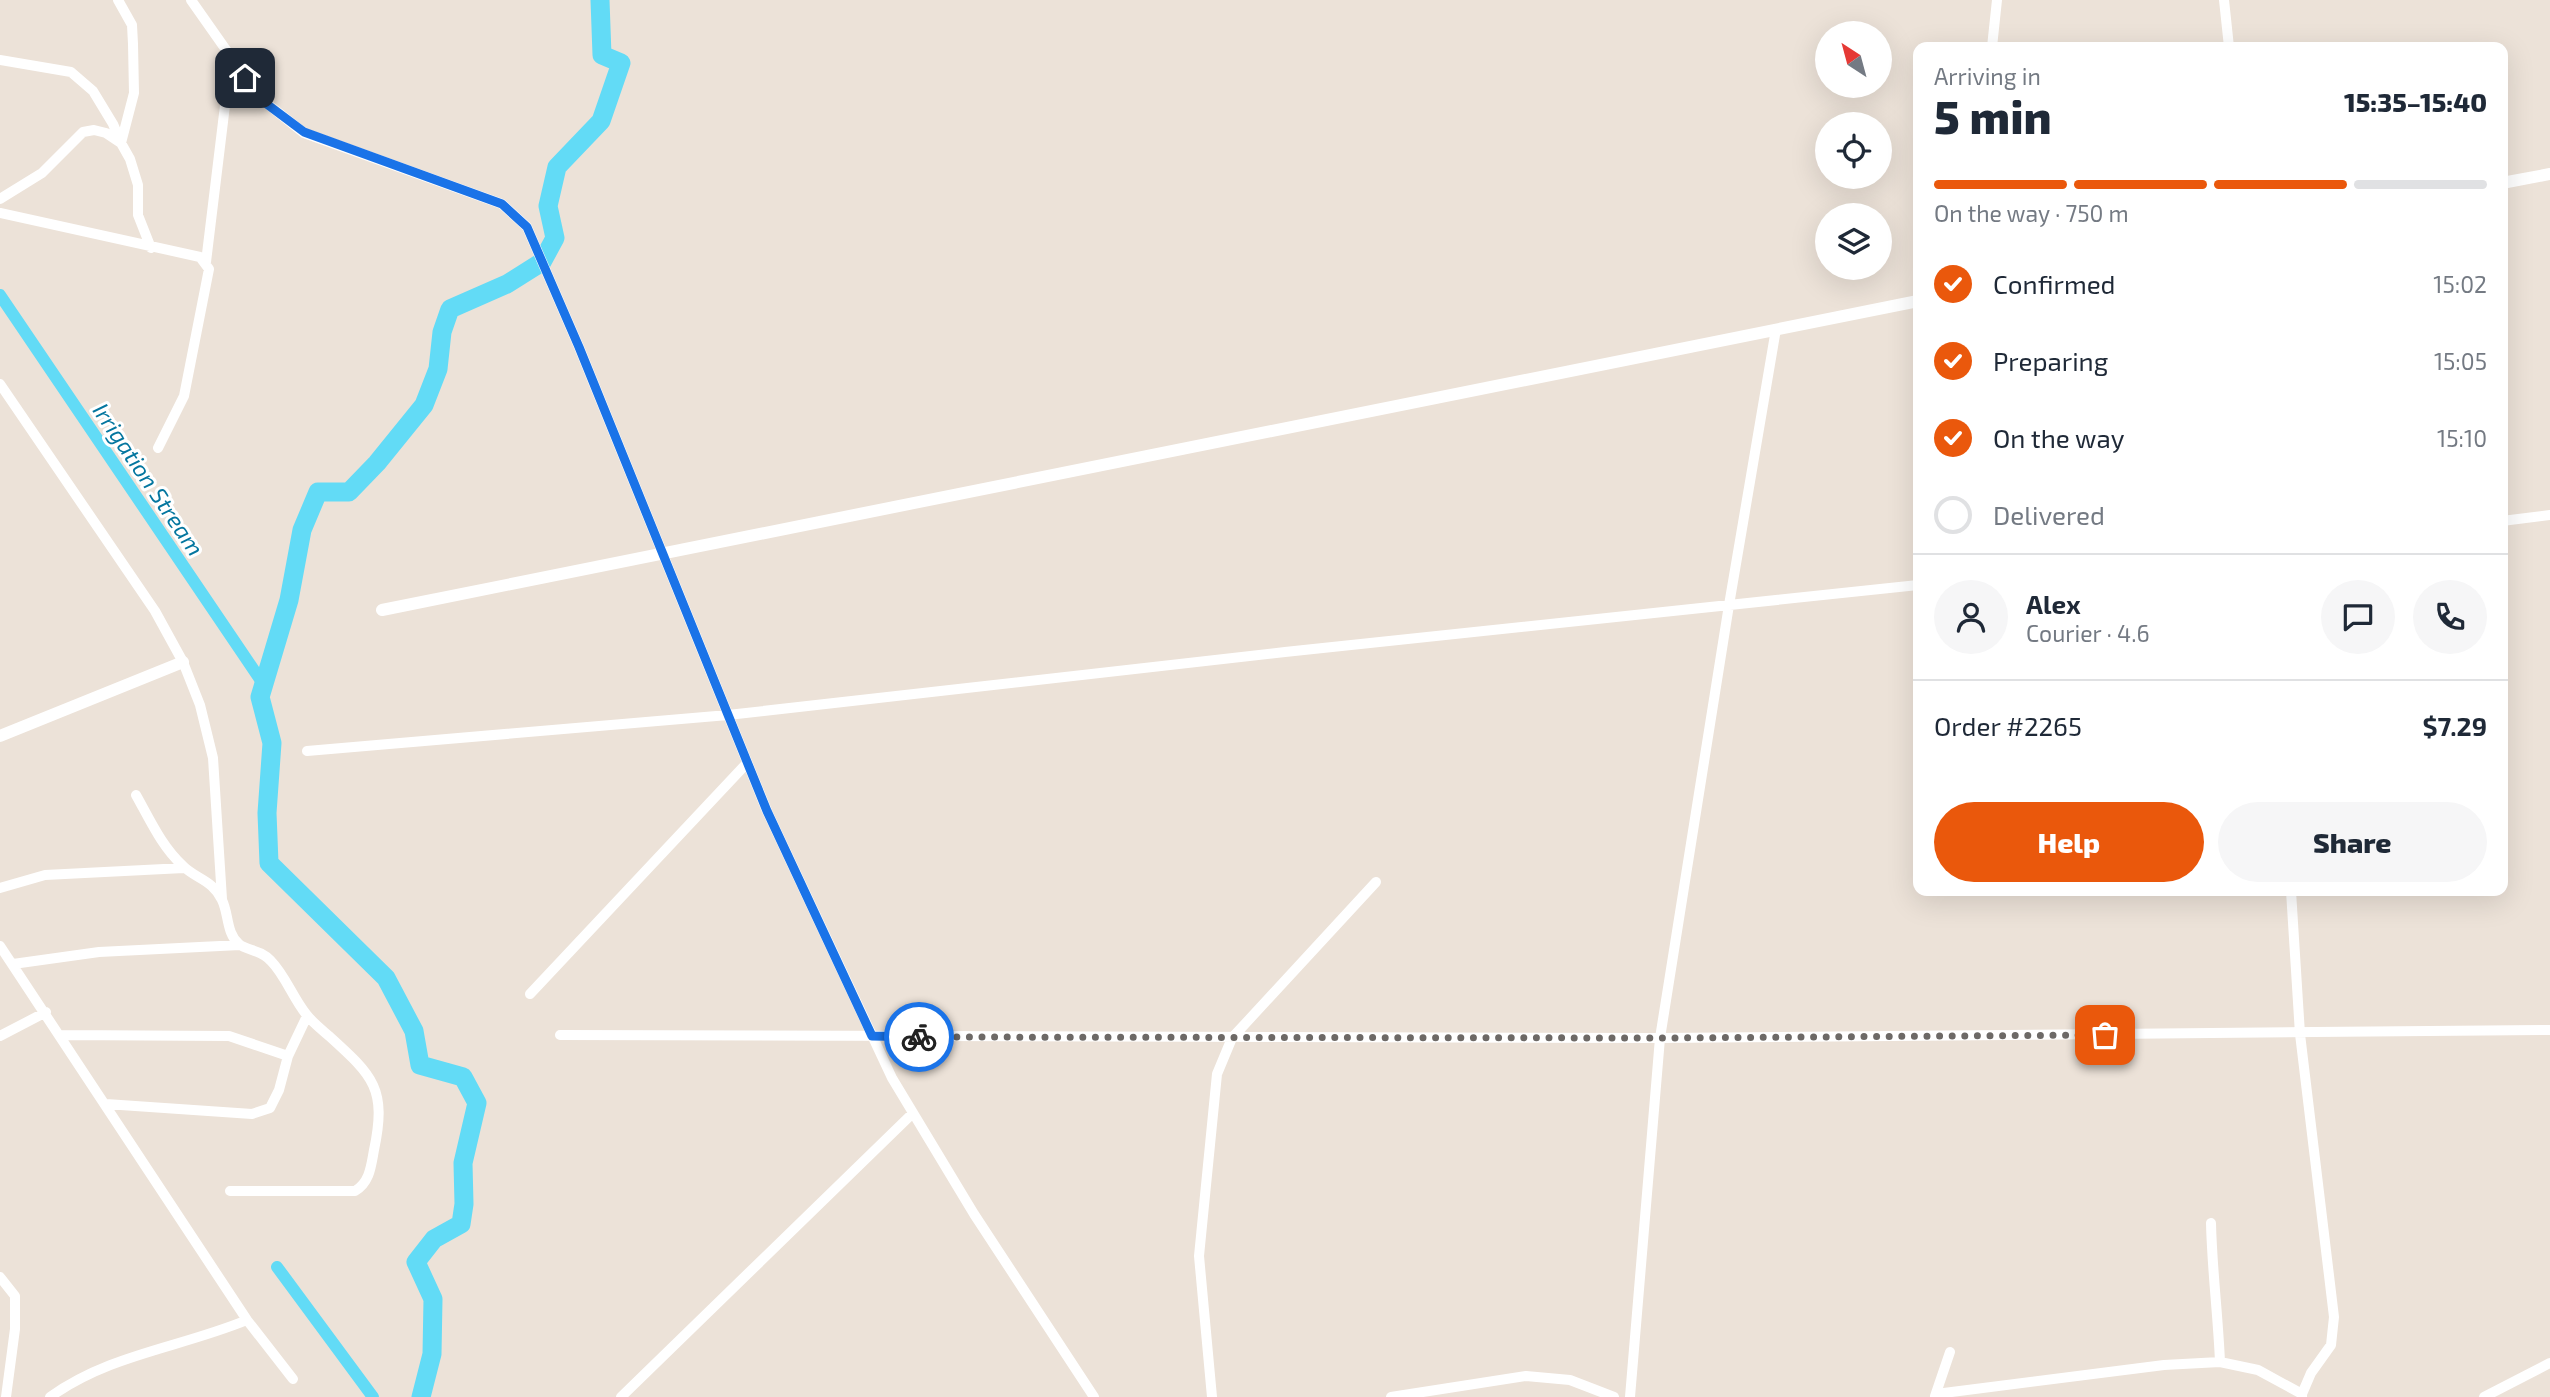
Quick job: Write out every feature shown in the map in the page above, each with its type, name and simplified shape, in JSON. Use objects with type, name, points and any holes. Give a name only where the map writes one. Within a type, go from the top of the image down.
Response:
[{"type":"street","points":[[118,0],[132,25],[134,56],[134,93],[121,143]]},
{"type":"street","points":[[191,0],[260,99],[304,132],[502,204],[527,227],[579,347],[767,811],[892,1079],[974,1214],[1094,1397]]},
{"type":"street","points":[[1993,42],[1997,0]]},
{"type":"street","points":[[2224,0],[2228,42]]},
{"type":"street","points":[[206,262],[231,57]]},
{"type":"street","points":[[0,60],[71,72],[93,91],[131,159],[138,184],[138,215],[151,248]]},
{"type":"street","points":[[0,199],[42,173],[83,132],[94,130],[106,133],[121,143]]},
{"type":"street","points":[[2508,182],[2550,174]]},
{"type":"street","points":[[0,213],[200,257],[206,262],[209,269],[184,396],[158,448]]},
{"type":"street","points":[[382,610],[1913,302]]},
{"type":"street","points":[[1630,1397],[1660,1038],[1776,329]]},
{"type":"street","points":[[0,384],[155,611],[183,663],[200,705],[213,758],[222,900],[231,933],[240,945]]},
{"type":"street","points":[[2508,520],[2550,515]]},
{"type":"street","points":[[307,751],[728,715],[1913,587]]},
{"type":"street","points":[[0,736],[183,663]]},
{"type":"street","points":[[530,994],[747,763]]},
{"type":"street","points":[[136,795],[160,839],[184,868],[208,881],[222,900]]},
{"type":"street","points":[[0,888],[45,875],[184,868]]},
{"type":"street","points":[[1212,1397],[1199,1256],[1217,1074],[1232,1038],[1376,882]]},
{"type":"street","points":[[1950,1352],[1935,1395],[2124,1370],[2220,1362],[2259,1370],[2302,1395],[2311,1373],[2331,1345],[2334,1317],[2300,1034],[2291,896]]},
{"type":"street","points":[[13,964],[99,952],[240,945],[258,950],[272,961],[307,1016],[359,1063],[371,1078],[377,1098],[379,1126],[370,1174],[363,1186],[355,1191],[230,1191]]},
{"type":"street","points":[[1,948],[46,1012],[247,1320],[293,1379]]},
{"type":"street","points":[[0,1036],[46,1012]]},
{"type":"street","points":[[106,1104],[252,1114],[270,1108],[279,1090],[288,1056],[307,1016]]},
{"type":"street","points":[[560,1035],[1660,1038],[2550,1030]]},
{"type":"street","points":[[60,1035],[229,1036],[288,1056]]},
{"type":"street","points":[[621,1397],[913,1113]]},
{"type":"street","points":[[2211,1223],[2220,1362]]},
{"type":"street","points":[[0,1277],[15,1296],[15,1329],[6,1397]]},
{"type":"street","points":[[50,1397],[69,1383],[117,1360],[209,1336],[247,1320]]},
{"type":"street","points":[[2484,1397],[2550,1363]]},
{"type":"street","points":[[1391,1397],[1526,1376],[1570,1380],[1615,1397]]},
{"type":"waterway","points":[[421,1397],[432,1354],[433,1299],[416,1262],[434,1239],[461,1224],[464,1204],[463,1163],[477,1103],[463,1077],[420,1065],[414,1031],[386,978],[269,863],[267,813],[272,743],[260,697],[289,600],[302,530],[318,492],[349,492],[377,463],[424,405],[438,369],[442,332],[450,309],[507,284],[542,262],[555,238],[548,206],[557,167],[601,121],[621,63],[602,55],[600,0]]},
{"type":"waterway","name":"Irrigation Stream","points":[[0,295],[264,685]]},
{"type":"waterway","points":[[277,1267],[373,1397]]},
{"type":"way so far","points":[[919,1037],[1660,1038],[2105,1035]]},
{"type":"route","points":[[245,78],[260,99],[304,132],[502,204],[527,227],[579,347],[767,811],[872,1036],[919,1037]]}]
